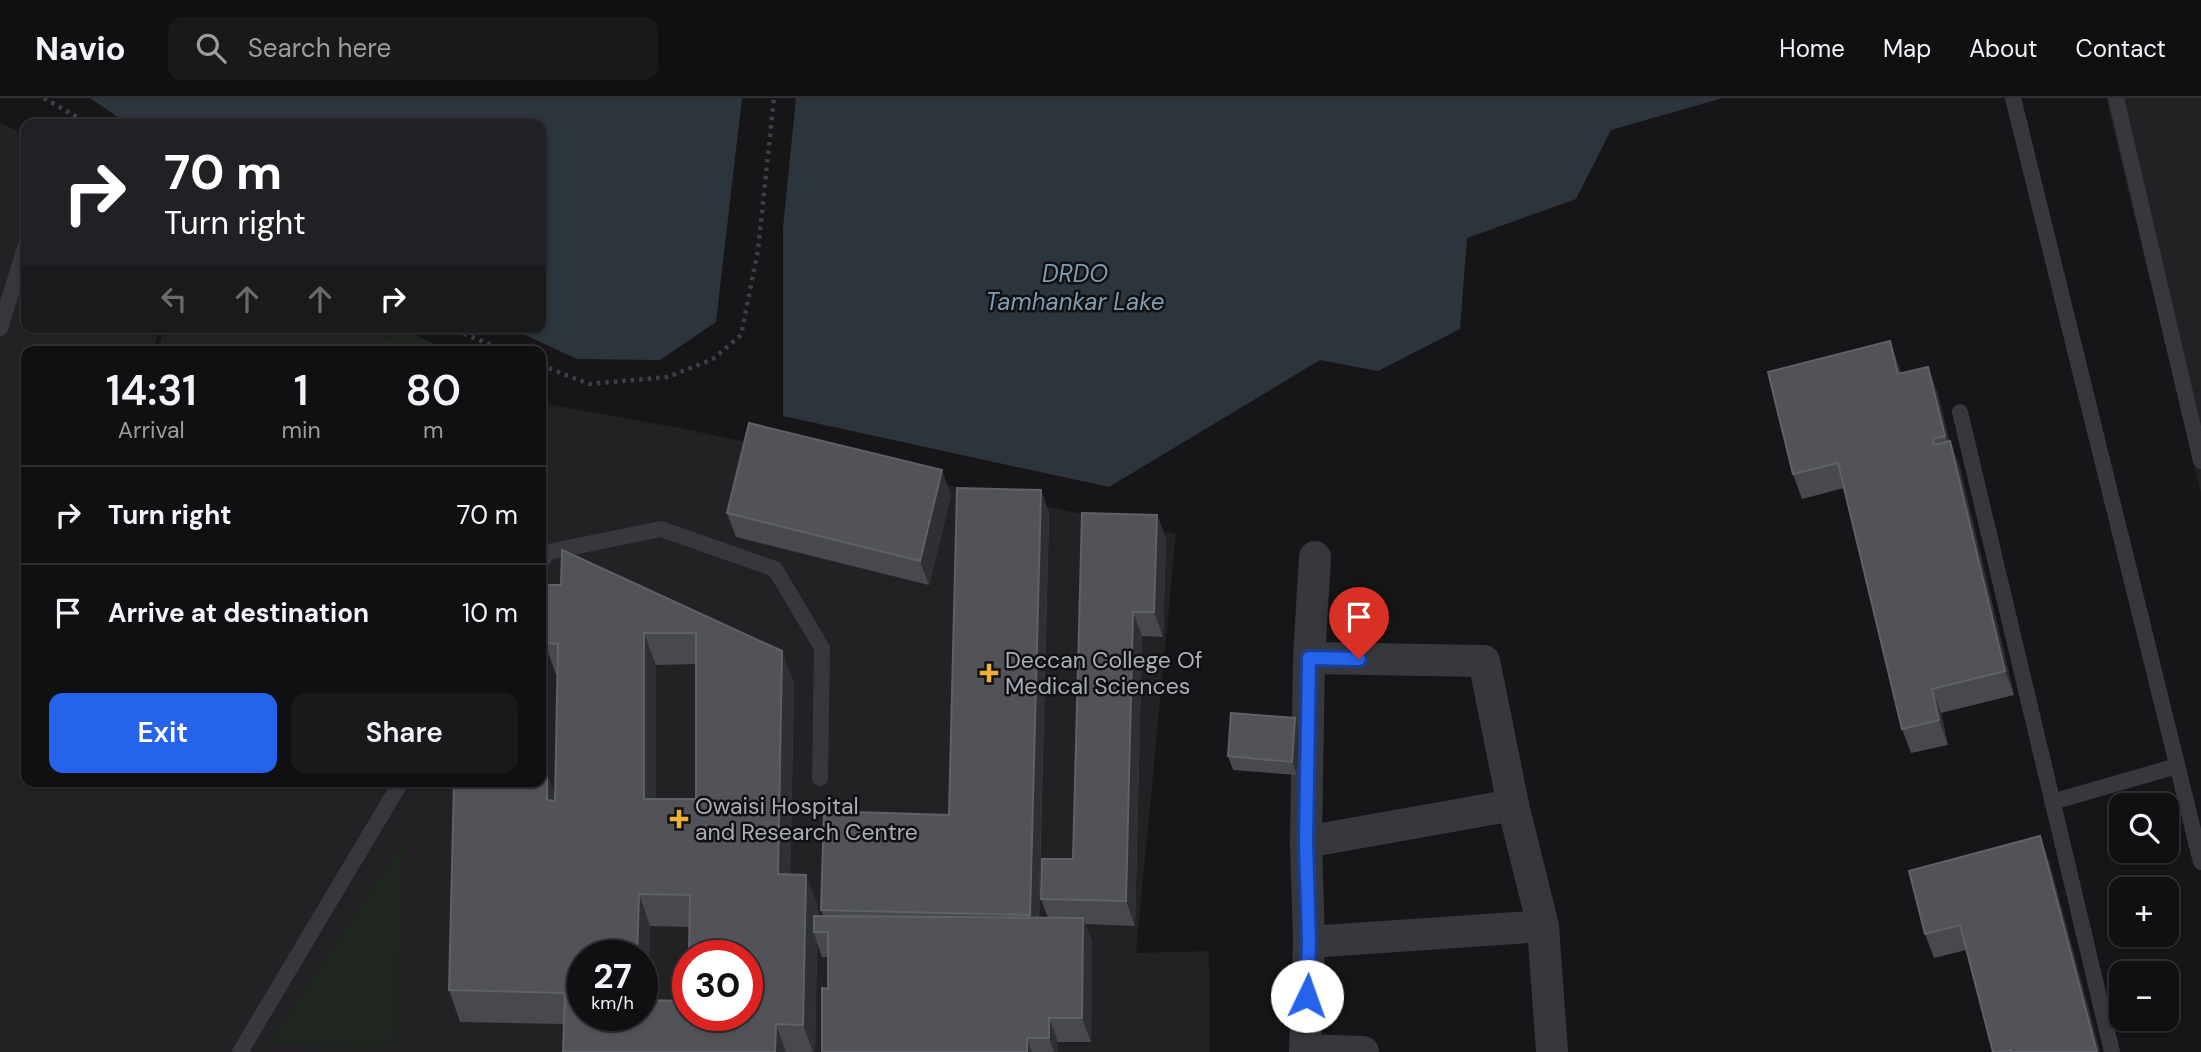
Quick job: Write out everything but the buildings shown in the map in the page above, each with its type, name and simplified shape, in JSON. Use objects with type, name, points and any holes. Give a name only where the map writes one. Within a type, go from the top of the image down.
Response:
[{"type":"street","points":[[1315,557],[1309,658],[1306,842],[1309,942],[1305,1050],[1363,1052]]},
{"type":"street","points":[[1309,658],[1483,661],[1513,805],[1544,926],[1552,1052]]},
{"type":"street","points":[[1306,842],[1513,805]]},
{"type":"street","points":[[1309,942],[1544,926]]},
{"type":"lane","points":[[2013,98],[2201,862]]},
{"type":"lane","points":[[2116,98],[2193,397],[2201,461]]},
{"type":"lane","points":[[0,328],[21,261]]},
{"type":"lane","points":[[1960,412],[2112,1052]]},
{"type":"lane","points":[[546,555],[548,552],[661,529],[775,569],[822,648],[820,778]]},
{"type":"lane","points":[[2052,802],[2178,766]]},
{"type":"lane","points":[[240,1052],[398,787]]},
{"type":"path","points":[[44,98],[80,119]]},
{"type":"path","points":[[546,367],[589,384],[668,377],[713,359],[741,335],[758,250],[774,98]]},
{"type":"path","points":[[462,333],[494,346]]},
{"type":"shaded area","points":[[2106,98],[2201,98],[2201,493]]},
{"type":"shaded area","points":[[0,123],[21,133],[21,333],[158,333],[155,346],[21,346],[21,787],[546,787],[546,404],[680,428],[1176,534],[1136,953],[1209,951],[1210,1052],[0,1052]]},
{"type":"shaded area","points":[[163,333],[413,333],[436,346],[159,346]]},
{"type":"shaded area","points":[[387,333],[413,333],[436,346],[383,346]]},
{"type":"shaded area","points":[[406,838],[394,1047],[268,1044]]},
{"type":"water","points":[[90,98],[742,98],[716,322],[660,360],[577,359],[521,333],[546,333],[546,119],[121,119]]},
{"type":"water","name":"DRDO Tamhankar Lake","points":[[796,98],[1723,98],[1611,130],[1576,199],[1467,238],[1460,329],[1378,371],[1320,360],[1109,487],[783,416],[783,228]]},
{"type":"place","name":"Deccan College Of Medical Sciences","points":[[989,673]]},
{"type":"place","name":"Owaisi Hospital and Research Centre","points":[[679,819]]},
{"type":"route","points":[[1307,996],[1309,658],[1359,659]]}]
